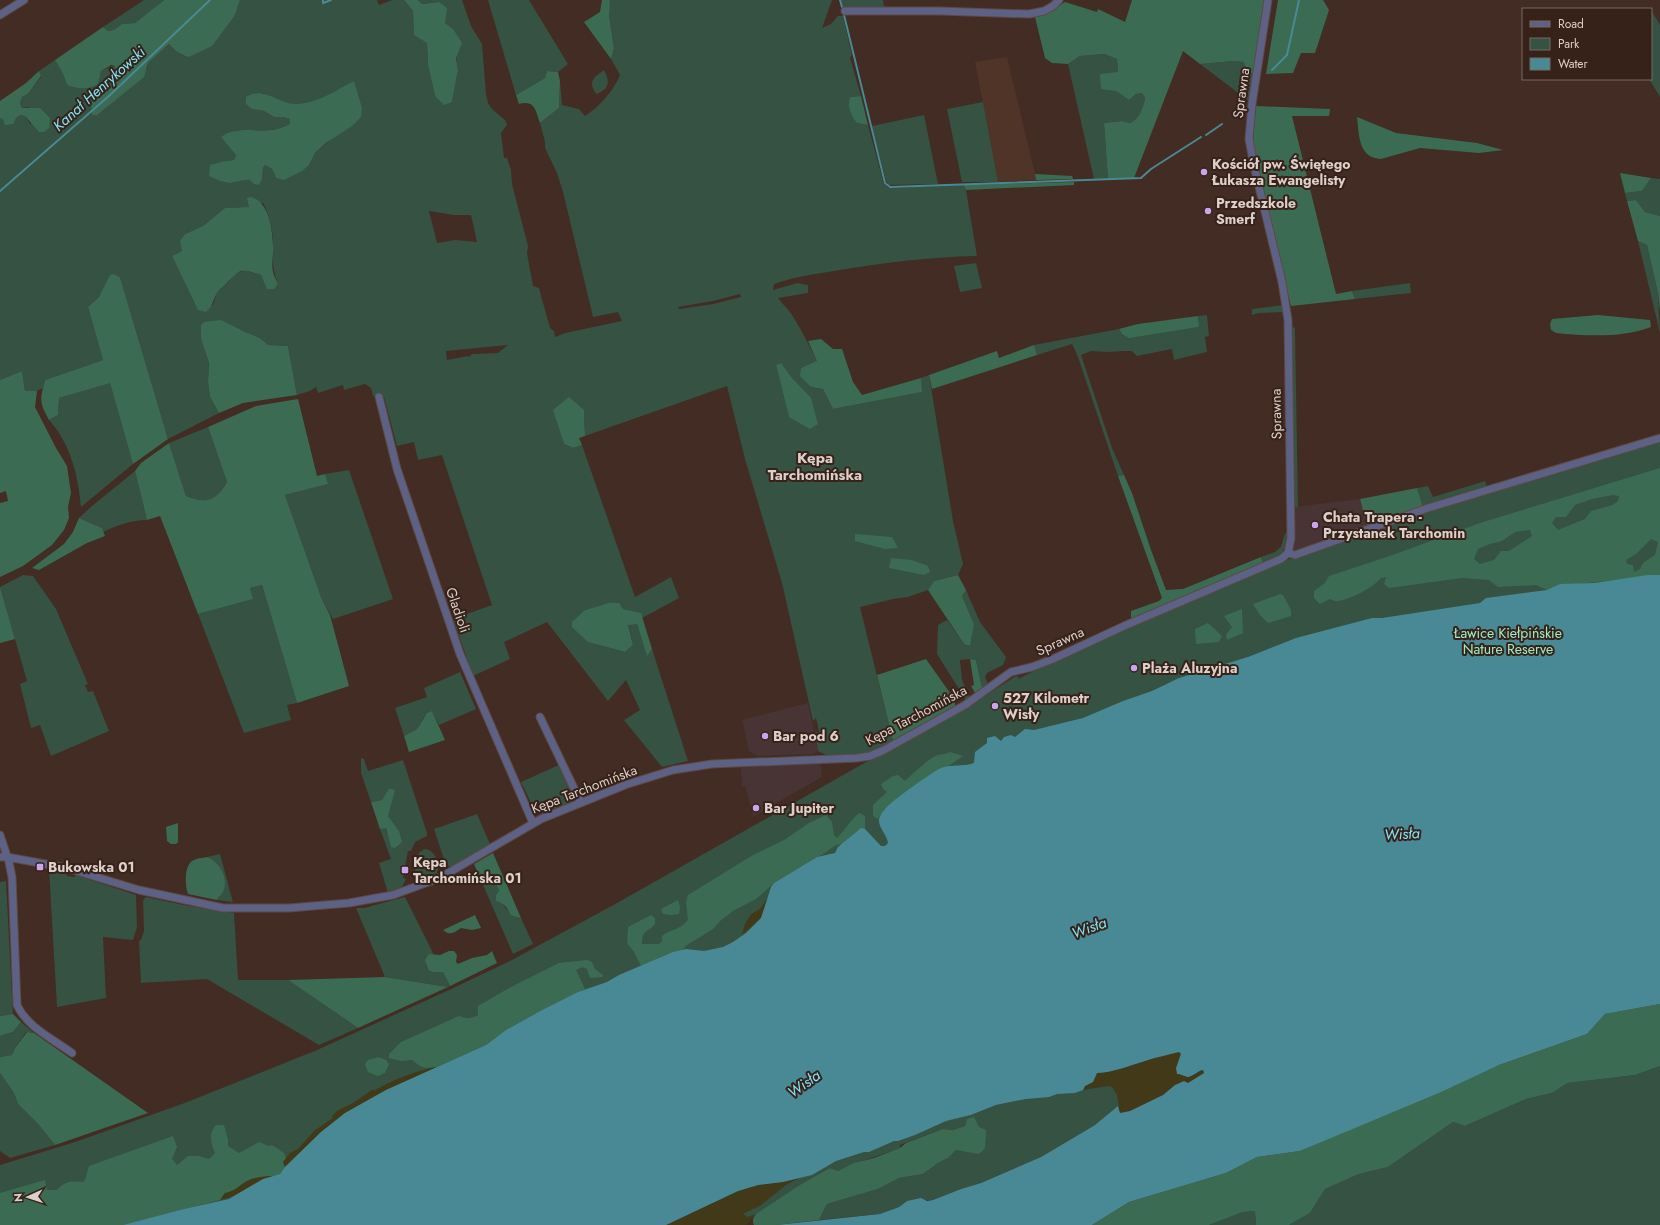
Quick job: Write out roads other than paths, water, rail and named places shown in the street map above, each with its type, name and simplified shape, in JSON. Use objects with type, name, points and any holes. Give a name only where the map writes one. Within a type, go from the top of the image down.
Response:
[{"type":"street","points":[[0,15],[24,0]]},
{"type":"street","points":[[845,12],[940,11],[1028,14],[1044,11],[1053,6],[1059,0]]},
{"type":"street","name":"Sprawna","points":[[1032,667],[1221,584],[1274,563],[1288,554],[1291,538],[1288,320],[1282,282],[1254,166],[1249,138],[1252,104],[1268,0]]},
{"type":"street","name":"Gladioli","points":[[379,397],[397,469],[460,654],[533,823]]},
{"type":"street","points":[[1288,554],[1295,555],[1428,508],[1660,438]]},
{"type":"street","name":"Kępa Tarchomińska","points":[[4,857],[68,868],[139,890],[223,908],[289,908],[349,903],[393,895],[443,876],[533,823],[556,812],[673,770],[712,764],[857,758],[870,756],[884,750],[965,705],[1011,672],[1032,667]]},
{"type":"street","points":[[540,717],[582,803]]},
{"type":"street","points":[[0,835],[4,857],[12,877],[17,1005],[20,1012],[30,1023],[72,1053]]},
{"type":"water","name":"Wisła","points":[[1648,575],[1660,575],[1660,1004],[1605,1014],[1587,1034],[1499,1065],[1441,1092],[1300,1151],[1257,1157],[1226,1173],[1129,1202],[1092,1225],[776,1225],[880,1214],[899,1207],[907,1201],[921,1198],[927,1201],[933,1200],[981,1183],[1041,1157],[1095,1125],[1118,1106],[1120,1113],[1130,1111],[1163,1095],[1175,1085],[1184,1081],[1188,1083],[1204,1073],[1203,1070],[1187,1077],[1177,1074],[1176,1068],[1181,1054],[1179,1052],[1153,1058],[1116,1070],[1097,1073],[1093,1082],[1085,1086],[1083,1090],[1075,1093],[1057,1094],[1049,1097],[1026,1099],[996,1105],[971,1115],[946,1121],[915,1135],[894,1141],[869,1152],[864,1152],[836,1161],[812,1175],[783,1182],[758,1185],[738,1191],[666,1225],[123,1225],[229,1199],[263,1179],[280,1174],[285,1167],[321,1132],[345,1113],[386,1090],[486,1045],[506,1030],[542,1010],[578,992],[607,982],[619,975],[673,952],[686,949],[704,951],[723,947],[733,942],[746,933],[761,918],[771,887],[774,883],[817,857],[835,853],[838,847],[861,828],[865,829],[881,846],[885,846],[888,843],[879,821],[884,810],[894,800],[941,768],[974,763],[975,752],[987,743],[987,738],[995,736],[1001,741],[1004,737],[1011,735],[1015,737],[1025,729],[1034,730],[1083,718],[1123,701],[1152,691],[1179,678],[1248,657],[1296,638],[1372,618],[1382,618],[1480,603],[1486,598],[1547,590],[1560,584],[1594,583]]},
{"type":"waterway","name":"Kanał Henrykowski","points":[[0,191],[110,95],[210,0]]},
{"type":"waterway","points":[[323,0],[323,3],[331,0]]},
{"type":"waterway","points":[[840,0],[842,7]]},
{"type":"waterway","points":[[1272,70],[1287,55],[1299,0]]},
{"type":"waterway","points":[[844,15],[885,183],[890,187],[1141,178],[1151,169],[1201,137]]},
{"type":"waterway","points":[[1206,135],[1222,124]]},
{"type":"place","name":"Kościół pw. Świętego Łukasza Ewangelisty","points":[[1204,172]]},
{"type":"place","name":"Przedszkole Smerf","points":[[1208,211]]},
{"type":"place","name":"Chata Trapera - Przystanek Tarchomin","points":[[1315,525]]},
{"type":"place","name":"Plaża Aluzyjna","points":[[1134,668]]},
{"type":"place","name":"527 Kilometr Wisły","points":[[995,706]]},
{"type":"place","name":"Bar pod 6","points":[[765,736]]},
{"type":"place","name":"Bar Jupiter","points":[[756,808]]},
{"type":"place","name":"Bukowska 01","points":[[40,867]]},
{"type":"place","name":"Kępa Tarchomińska 01","points":[[405,870]]},
{"type":"district","name":"Kępa Tarchomińska","points":[[815,466]]},
{"type":"park label","name":"Ławice Kiełpińskie Nature Reserve","points":[[1508,642]]}]
